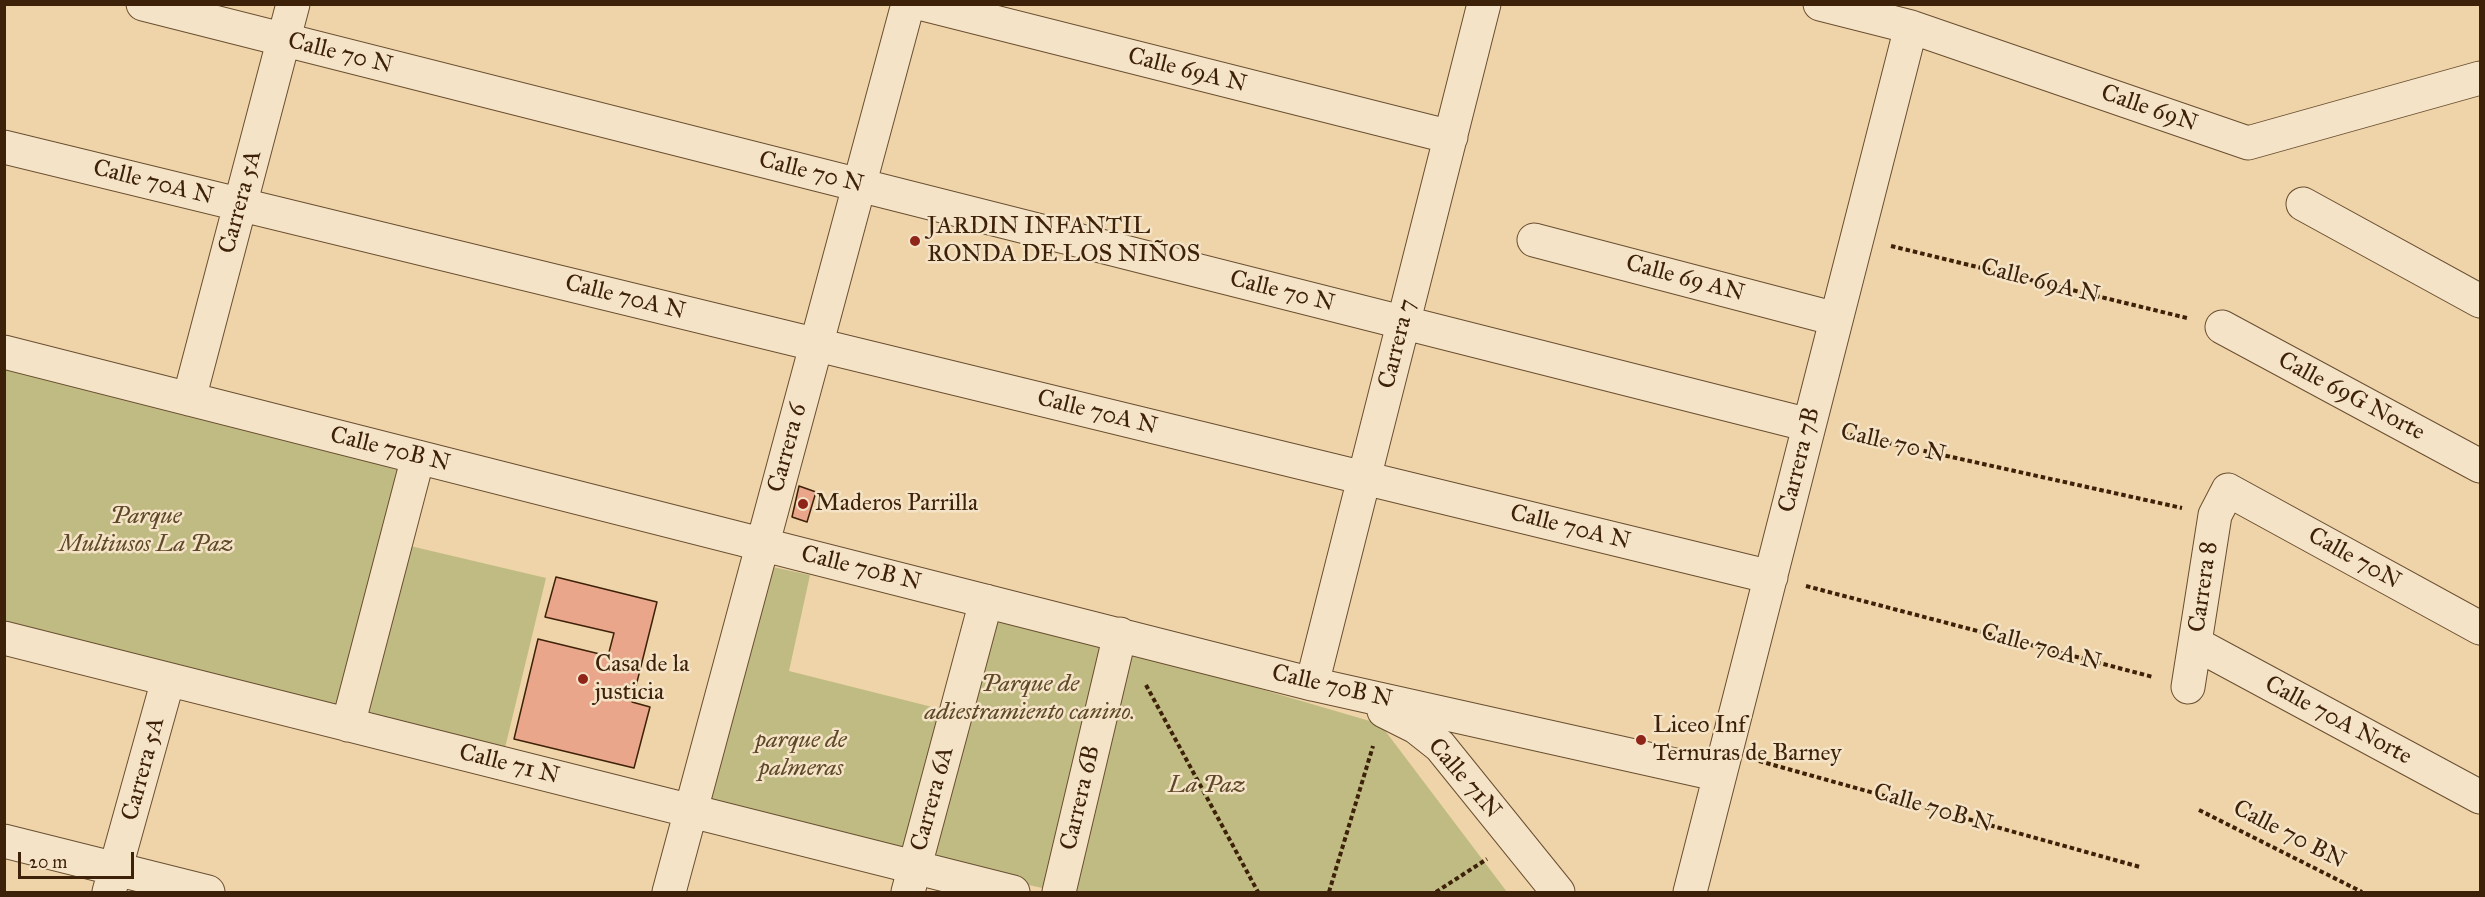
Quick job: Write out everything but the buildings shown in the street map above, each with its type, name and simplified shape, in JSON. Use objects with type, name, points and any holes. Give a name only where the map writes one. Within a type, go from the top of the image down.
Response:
[{"type":"street","name":"Calle 70 N","points":[[143,4],[1809,425]]},
{"type":"street","name":"Carrera 5A","points":[[189,399],[293,4]]},
{"type":"street","name":"Carrera 6","points":[[669,892],[908,4]]},
{"type":"street","name":"Calle 69A N","points":[[923,4],[1451,137]]},
{"type":"street","name":"Carrera 7","points":[[1312,684],[1484,4]]},
{"type":"street","name":"Calle 69N","points":[[1820,4],[1911,27],[2248,143],[2481,78]]},
{"type":"street","name":"Carrera 7B","points":[[1690,892],[1911,27]]},
{"type":"street","name":"Calle 70A N","points":[[4,147],[1771,577]]},
{"type":"street","points":[[2303,204],[2481,301]]},
{"type":"street","name":"Calle 69 AN","points":[[1534,240],[1836,319]]},
{"type":"street","name":"Calle 69G Norte","points":[[2222,327],[2481,466]]},
{"type":"street","name":"Calle 70B N","points":[[4,352],[1312,684],[1723,763]]},
{"type":"street","points":[[348,725],[418,457]]},
{"type":"street","name":"Calle 70N","points":[[2221,502],[2481,628]]},
{"type":"street","name":"Carrera 8","points":[[2188,687],[2221,502]]},
{"type":"street","name":"Carrera 6A","points":[[911,880],[986,601]]},
{"type":"street","name":"Carrera 6B","points":[[1059,892],[1120,634]]},
{"type":"street","name":"Calle 71 N","points":[[4,638],[691,811],[911,880],[1013,892]]},
{"type":"street","name":"Calle 70A Norte","points":[[2196,644],[2481,797]]},
{"type":"street","name":"Carrera 5A","points":[[113,881],[168,680]]},
{"type":"street","name":"Calle 71N","points":[[1312,684],[1384,711],[1416,727],[1440,746],[1558,892]]},
{"type":"street","points":[[4,841],[113,881],[208,892]]},
{"type":"path","name":"Calle 69A N","points":[[1857,238],[2222,327]]},
{"type":"path","name":"Calle 70 N","points":[[1809,425],[2221,502]]},
{"type":"path","name":"Calle 70A N","points":[[1771,577],[2188,687]]},
{"type":"path","points":[[1120,634],[1258,892]]},
{"type":"path","points":[[1329,892],[1384,711]]},
{"type":"path","name":"Calle 70B N","points":[[1723,763],[2140,867]]},
{"type":"path","name":"Calle 70 BN","points":[[2199,810],[2362,892]]},
{"type":"path","points":[[1436,892],[1514,840]]},
{"type":"green space","name":"Parque Multiusos La Paz","points":[[4,352],[418,457],[348,725],[5,639]]},
{"type":"green space","points":[[406,545],[546,578],[504,752],[364,719]]},
{"type":"green space","points":[[759,564],[810,575],[789,671],[956,713],[986,601],[1120,634],[1047,889],[703,814]]},
{"type":"green space","name":"La Paz","points":[[1127,650],[1380,724],[1507,892],[1072,892]]},
{"type":"place","name":"JARDIN INFANTIL RONDA DE LOS NIÑOS","points":[[915,241]]},
{"type":"place","name":"Maderos Parrilla","points":[[803,504]]},
{"type":"place","name":"Casa de la justicia","points":[[583,679]]},
{"type":"place","name":"Liceo Inf Ternuras de Barney","points":[[1641,740]]},
{"type":"park label","name":"Parque de adiestramiento canino.","points":[[1030,699]]},
{"type":"park label","name":"parque de palmeras","points":[[801,755]]}]
